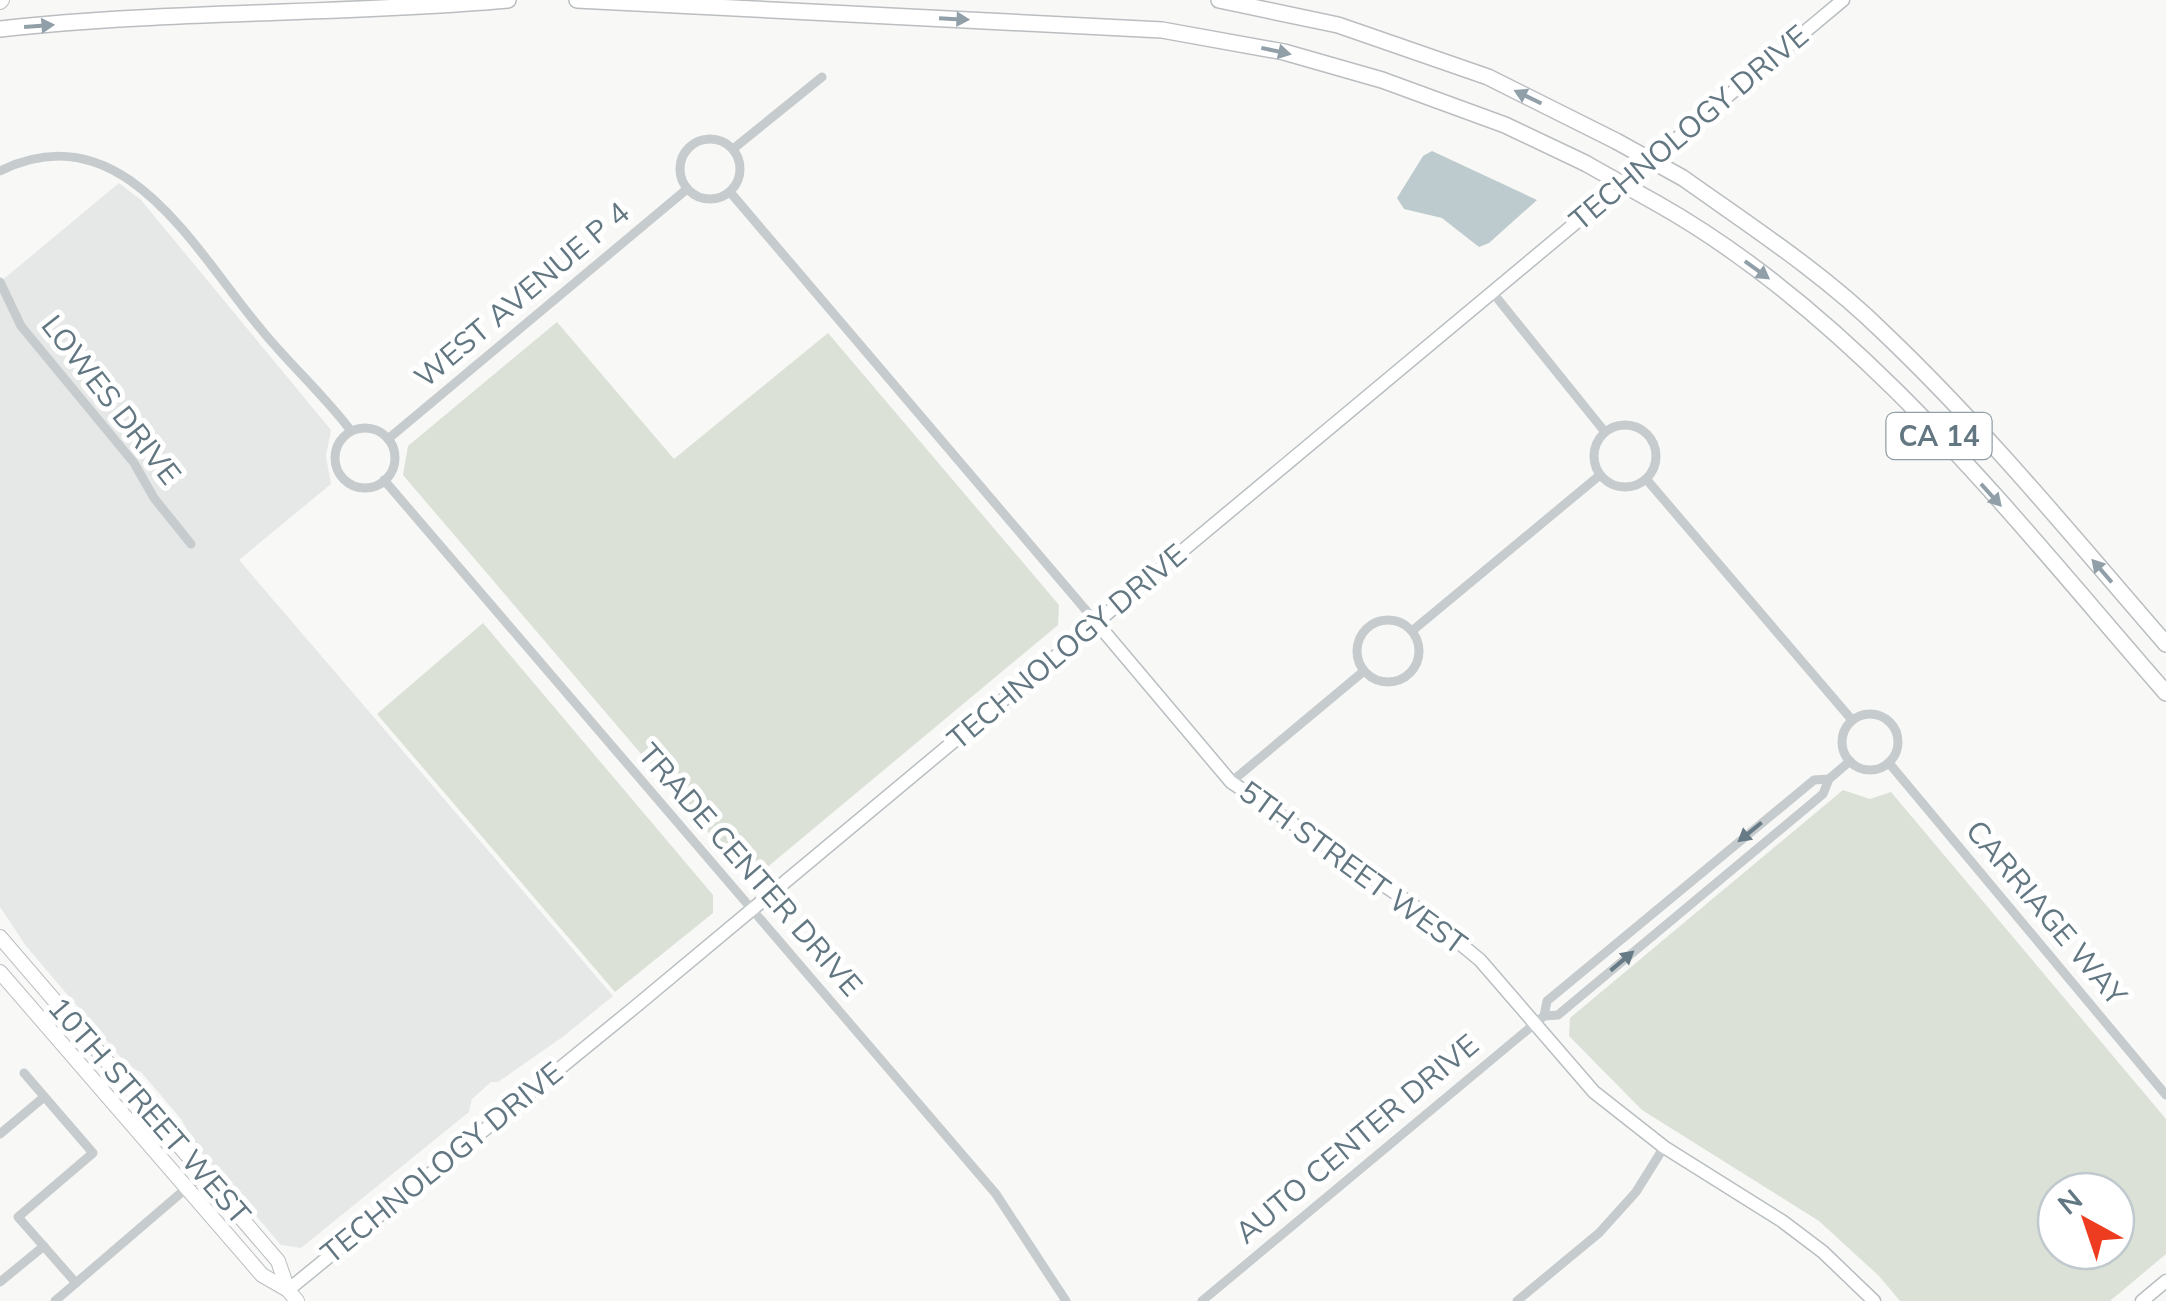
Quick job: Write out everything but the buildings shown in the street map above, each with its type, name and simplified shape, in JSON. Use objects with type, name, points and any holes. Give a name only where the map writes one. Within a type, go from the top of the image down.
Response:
[{"type":"highway","points":[[0,29],[508,0]]},
{"type":"highway","name":"CA 14","points":[[576,0],[1162,30],[1284,52],[1382,80],[1505,125],[1658,204],[1770,280],[1918,413],[2166,693]]},
{"type":"highway","name":"CA 14","points":[[1219,0],[1338,25],[1488,78],[1683,178],[1822,278],[1882,330],[1975,424],[2166,644]]},
{"type":"main road","name":"TECHNOLOGY DRIVE","points":[[292,1295],[1842,0]]},
{"type":"main road","name":"5TH STREET WEST","points":[[1096,622],[1232,782],[1427,916],[1480,960],[1539,1020],[1594,1092],[1664,1147],[1782,1221],[1823,1252],[1874,1301]]},
{"type":"main road","name":"10TH STREET WEST","points":[[0,937],[278,1261],[292,1295]]},
{"type":"main road","name":"10TH STREET WEST","points":[[0,972],[262,1276],[292,1295]]},
{"type":"main road","points":[[2142,1301],[2166,1281]]},
{"type":"street","points":[[733,149],[822,77]]},
{"type":"street","points":[[715,139],[733,149],[740,177],[730,192],[710,199],[700,198],[687,189],[680,171],[694,144],[715,139]]},
{"type":"street","points":[[0,171],[37,158],[66,157],[106,165],[132,179],[153,197],[351,431]]},
{"type":"street","name":"WEST AVENUE P 4","points":[[388,439],[687,189]]},
{"type":"street","name":"5TH STREET WEST","points":[[730,192],[1096,622]]},
{"type":"street","name":"LOWES DRIVE","points":[[0,282],[21,326],[134,463],[154,498],[191,544]]},
{"type":"street","points":[[1493,292],[1605,432]]},
{"type":"street","points":[[1620,424],[1650,435],[1656,458],[1647,480],[1621,486],[1600,475],[1595,447],[1605,432],[1620,424]]},
{"type":"street","points":[[371,428],[388,439],[394,463],[384,480],[365,488],[355,486],[339,473],[335,456],[351,431],[371,428]]},
{"type":"street","points":[[1412,631],[1600,475]]},
{"type":"street","name":"TRADE CENTER DRIVE","points":[[384,480],[996,1194],[1066,1301]]},
{"type":"street","points":[[1647,480],[1852,720]]},
{"type":"street","points":[[1378,620],[1390,620],[1412,631],[1419,654],[1418,664],[1408,675],[1394,682],[1376,680],[1364,671],[1356,648],[1368,627],[1378,620]]},
{"type":"street","points":[[1232,782],[1364,671]]},
{"type":"street","points":[[1874,714],[1896,730],[1898,744],[1888,764],[1865,770],[1850,761],[1842,738],[1852,720],[1874,714]]},
{"type":"street","name":"AUTO CENTER DRIVE","points":[[1202,1301],[1539,1020],[1558,1015],[1676,917],[1823,794],[1828,779],[1850,761]]},
{"type":"street","name":"CARRIAGE WAY","points":[[1888,764],[2166,1095]]},
{"type":"street","name":"AUTO CENTER DRIVE","points":[[1539,1020],[1547,1001],[1664,903],[1814,780],[1828,779]]},
{"type":"street","points":[[24,1074],[93,1153],[18,1217],[76,1283]]},
{"type":"street","points":[[0,1134],[44,1097]]},
{"type":"street","points":[[1517,1301],[1599,1233],[1636,1192],[1664,1147]]},
{"type":"street","points":[[55,1301],[203,1174]]},
{"type":"street","points":[[0,1282],[44,1246]]},
{"type":"street","points":[[66,1291],[75,1301]]},
{"type":"shaded area","points":[[1432,151],[1537,200],[1489,243],[1479,247],[1442,218],[1404,209],[1397,198],[1423,156]]},
{"type":"shaded area","points":[[119,183],[141,200],[331,430],[326,456],[331,484],[239,560],[613,996],[564,1036],[498,1082],[491,1082],[472,1099],[469,1112],[301,1248],[281,1245],[195,1145],[181,1119],[141,1072],[129,1067],[26,946],[0,907],[0,282]]},
{"type":"shaded area","points":[[557,322],[674,459],[828,333],[1059,605],[1058,625],[759,874],[742,872],[403,475],[408,446]]},
{"type":"shaded area","points":[[483,623],[713,895],[713,913],[615,992],[377,714]]},
{"type":"shaded area","points":[[1843,790],[1870,799],[1891,792],[2166,1119],[2166,1254],[2110,1301],[1900,1301],[1879,1276],[1819,1221],[1642,1110],[1569,1036],[1570,1018]]}]
